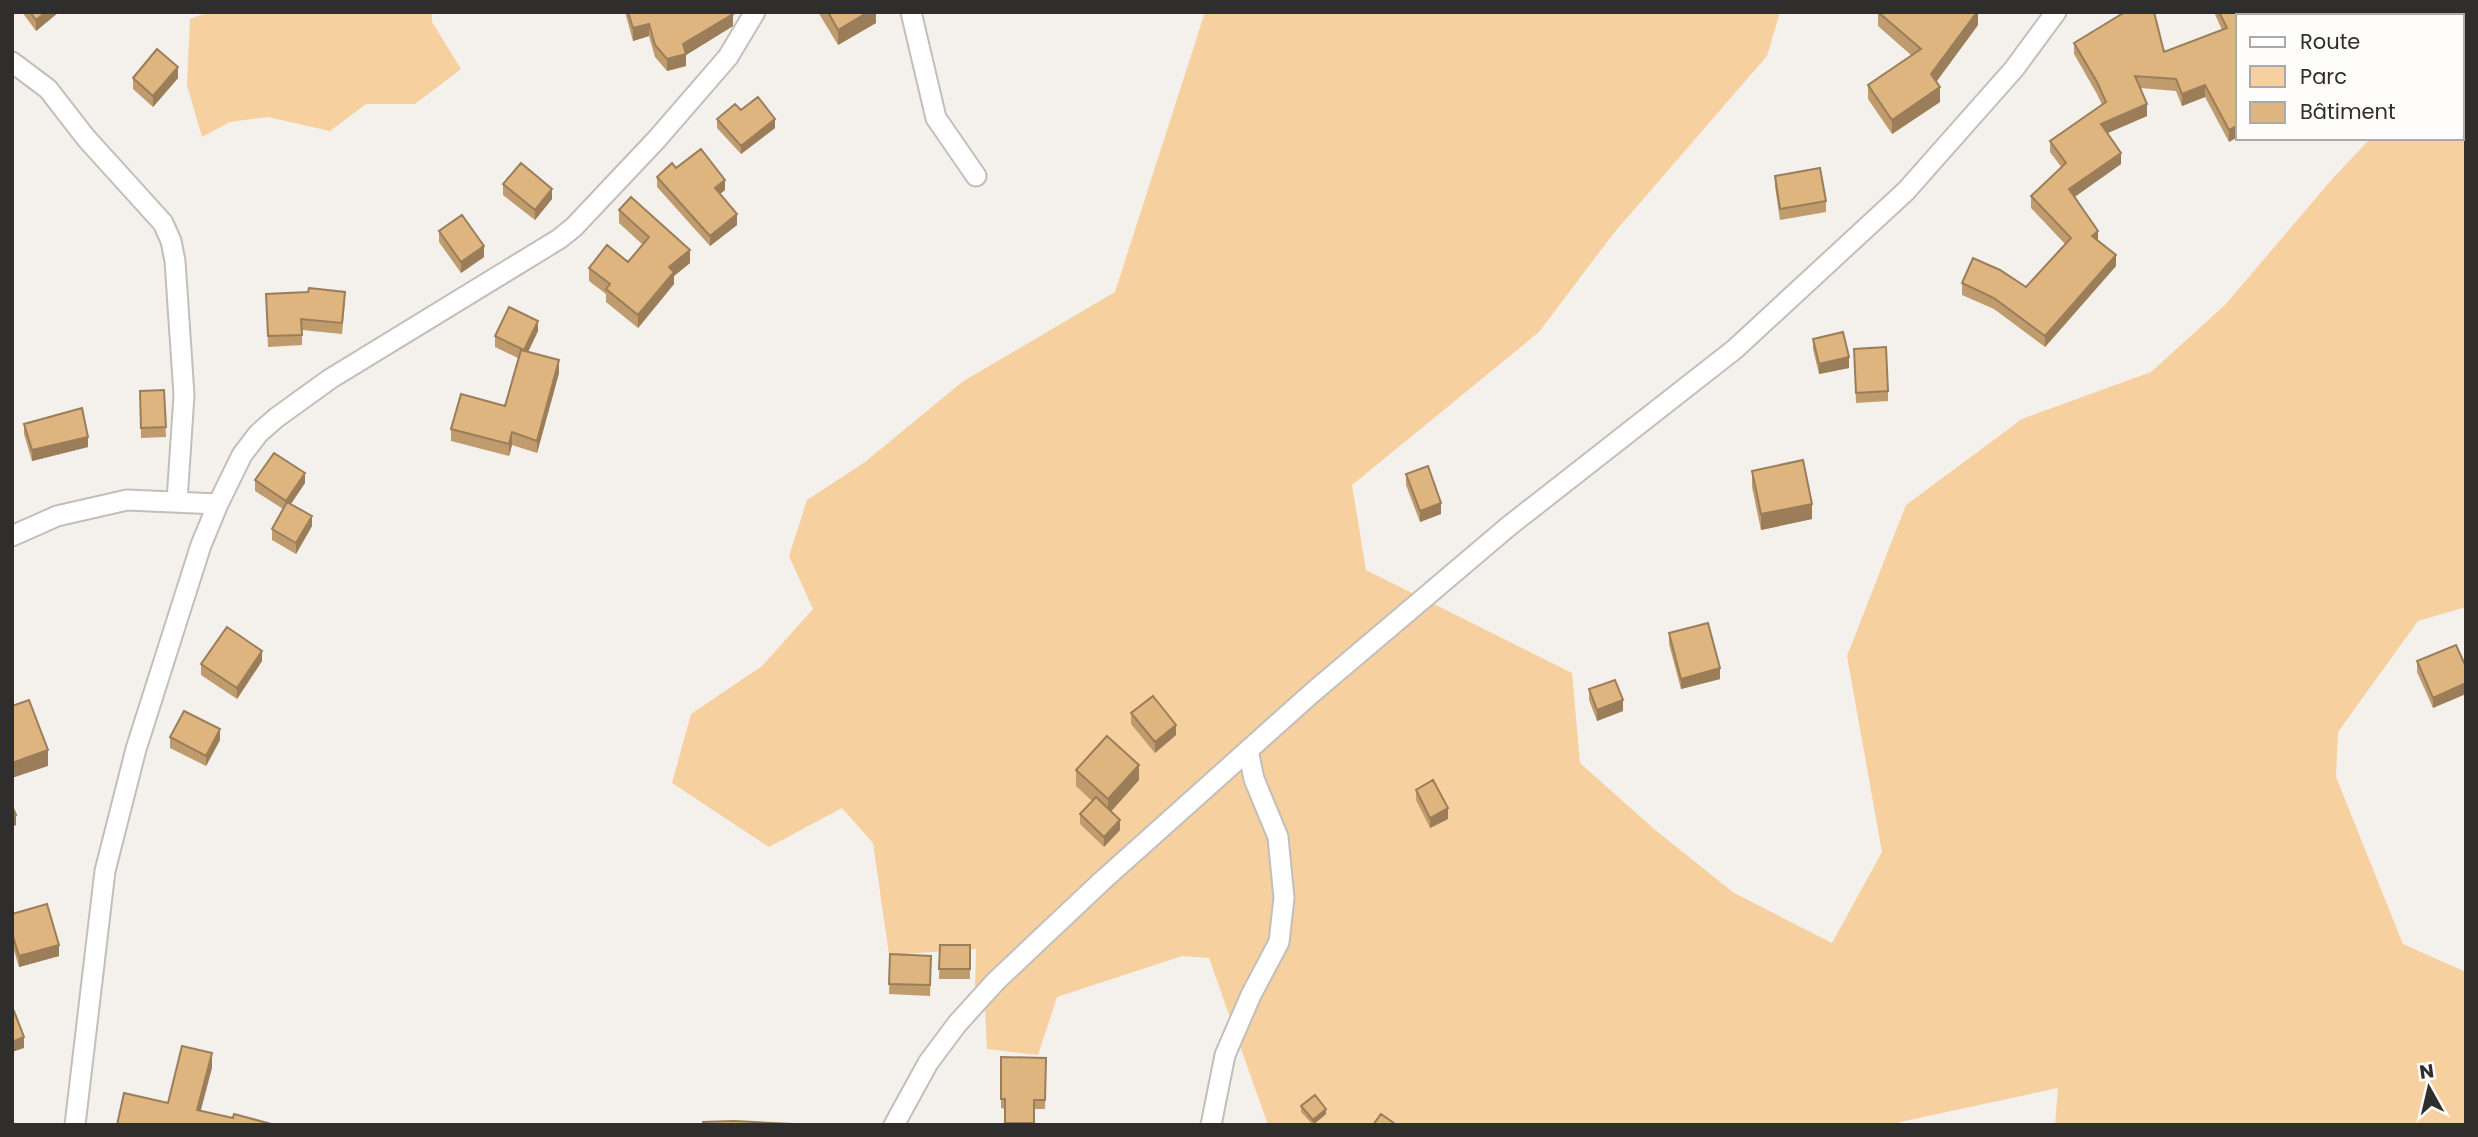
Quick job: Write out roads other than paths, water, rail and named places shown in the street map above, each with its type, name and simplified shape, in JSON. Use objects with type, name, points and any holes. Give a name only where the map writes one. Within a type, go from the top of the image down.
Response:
[{"type":"street","points":[[75,1125],[105,871],[136,749],[201,545],[242,454],[258,434],[276,418],[330,379],[559,239],[574,227],[657,139],[728,57],[755,12]]},
{"type":"street","points":[[911,12],[936,118],[976,176]]},
{"type":"street","points":[[894,1125],[928,1063],[957,1024],[996,981],[1248,750],[1508,526],[1735,349],[1906,191],[2014,69],[2056,12]]},
{"type":"street","points":[[12,62],[48,89],[86,138],[163,223],[171,241],[175,261],[184,395],[177,501]]},
{"type":"street","points":[[12,536],[57,516],[127,500],[218,504]]},
{"type":"street","points":[[1211,1125],[1224,1055],[1279,942],[1284,898],[1278,837],[1254,779],[1248,750]]}]
